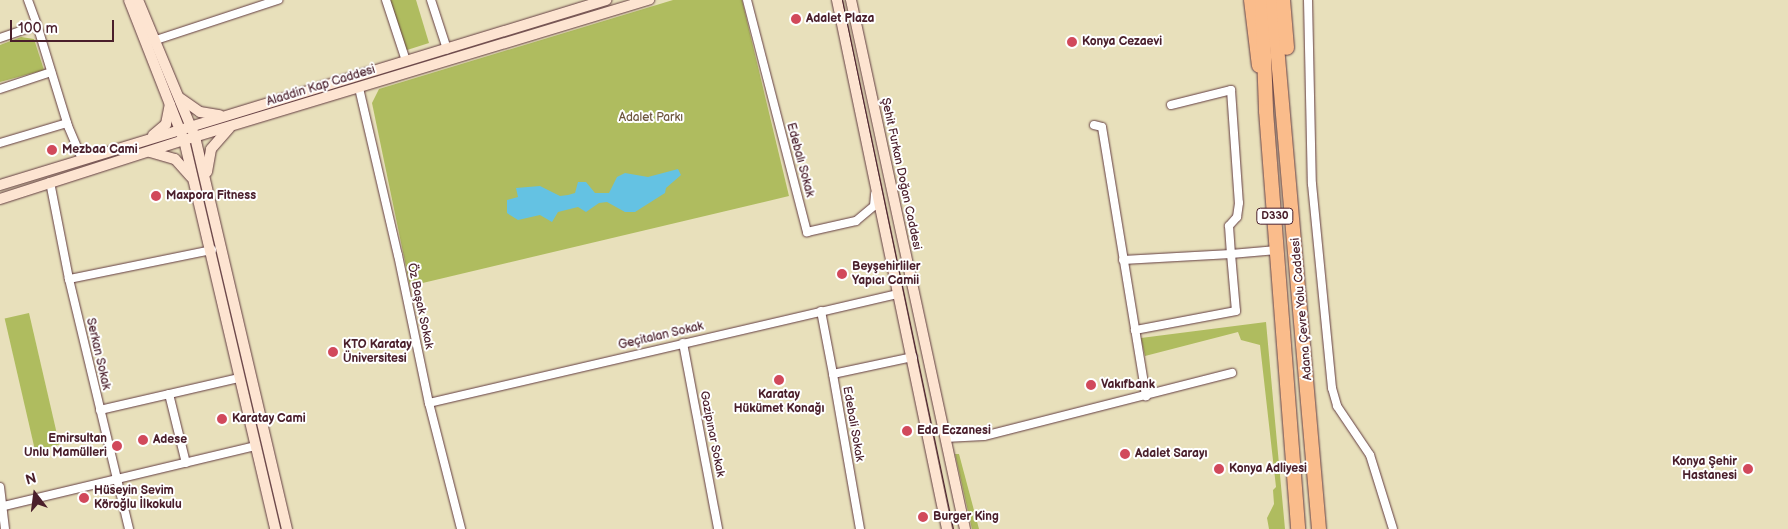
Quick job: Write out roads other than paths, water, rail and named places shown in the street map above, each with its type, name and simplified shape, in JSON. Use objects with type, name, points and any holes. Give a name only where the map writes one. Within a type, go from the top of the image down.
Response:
[{"type":"highway","points":[[1251,0],[1266,111]]},
{"type":"highway","name":"Adana Çevre Yolu Caddesi","points":[[1262,0],[1266,111],[1298,529]]},
{"type":"highway","name":"Adana Çevre Yolu Caddesi","points":[[1273,0],[1319,529]]},
{"type":"highway","points":[[1283,0],[1288,66],[1284,116]]},
{"type":"street","points":[[28,0],[67,123],[82,159]]},
{"type":"street","points":[[129,0],[173,97],[192,126],[196,137],[287,529]]},
{"type":"street","points":[[138,0],[173,97],[180,129],[196,183],[275,529]]},
{"type":"street","points":[[153,41],[278,0]]},
{"type":"street","points":[[386,0],[406,61]]},
{"type":"street","points":[[432,0],[447,49]]},
{"type":"street","name":"Aladdin Kap Caddesi","points":[[0,185],[603,0]]},
{"type":"street","name":"Aladdin Kap Caddesi","points":[[0,199],[184,140],[649,0]]},
{"type":"street","name":"Edebalı Sokak","points":[[747,0],[807,232],[856,221],[868,214],[874,206],[876,184]]},
{"type":"street","points":[[837,0],[947,529]]},
{"type":"street","name":"Şehit Furkan Doğan Caddesi","points":[[851,0],[965,529]]},
{"type":"street","points":[[1308,0],[1312,184],[1332,388],[1337,406],[1370,455],[1393,529]]},
{"type":"street","points":[[0,38],[37,25]]},
{"type":"street","points":[[0,89],[52,72]]},
{"type":"street","name":"Öz Başak Sokak","points":[[358,88],[396,246],[429,403],[461,529]]},
{"type":"street","points":[[1134,330],[1236,311],[1229,226],[1237,218],[1239,203],[1231,90],[1228,88],[1170,105]]},
{"type":"street","points":[[173,97],[200,112],[228,115]]},
{"type":"street","points":[[143,141],[166,124],[173,97]]},
{"type":"street","points":[[0,143],[67,123]]},
{"type":"street","points":[[1094,125],[1102,127],[1146,396]]},
{"type":"street","points":[[206,180],[212,149],[231,126]]},
{"type":"street","points":[[147,152],[175,159],[196,183]]},
{"type":"street","name":"Serkan Sokak","points":[[50,182],[69,279],[128,529]]},
{"type":"street","points":[[69,279],[212,250]]},
{"type":"street","points":[[1123,260],[1277,250]]},
{"type":"street","name":"Geçitalan Sokak","points":[[429,403],[683,342],[899,294]]},
{"type":"street","points":[[821,312],[833,374]]},
{"type":"street","name":"Gazipınar Sokak","points":[[683,342],[718,529]]},
{"type":"street","name":"Edebali Sokak","points":[[860,529],[833,374],[912,357]]},
{"type":"street","points":[[945,438],[984,436],[1232,373]]},
{"type":"street","points":[[100,410],[240,378]]},
{"type":"street","points":[[100,410],[240,378]]},
{"type":"street","points":[[170,394],[186,463]]},
{"type":"street","points":[[4,506],[256,446]]},
{"type":"street","points":[[0,487],[4,506],[5,529]]},
{"type":"water","points":[[678,169],[681,175],[666,188],[665,193],[635,212],[625,212],[607,202],[599,203],[586,212],[578,207],[558,212],[552,222],[540,215],[518,220],[507,213],[507,200],[518,197],[516,188],[540,186],[560,196],[575,193],[578,182],[586,182],[595,193],[609,193],[617,177],[625,173],[648,177]]},
{"type":"tram line","points":[[842,0],[953,529]]},
{"type":"place","name":"Adalet Plaza","points":[[796,19]]},
{"type":"place","name":"Konya Cezaevi","points":[[1072,42]]},
{"type":"place","name":"Mezbaa Cami","points":[[52,150]]},
{"type":"place","name":"Maxpora Fitness","points":[[156,196]]},
{"type":"place","name":"Beyşehirliler Yapıcı Camii","points":[[842,274]]},
{"type":"place","name":"KTO Karatay Üniversitesi","points":[[333,352]]},
{"type":"place","name":"Karatay Hükümet Konağı","points":[[779,380]]},
{"type":"place","name":"Vakıfbank","points":[[1091,385]]},
{"type":"place","name":"Karatay Cami","points":[[222,419]]},
{"type":"place","name":"Eda Eczanesi","points":[[907,431]]},
{"type":"place","name":"Adese","points":[[143,440]]},
{"type":"place","name":"Emirsultan Unlu Mamülleri","points":[[117,446]]},
{"type":"place","name":"Adalet Sarayı","points":[[1125,454]]},
{"type":"place","name":"Konya Adliyesi","points":[[1219,469]]},
{"type":"place","name":"Konya Şehir Hastanesi","points":[[1748,469]]},
{"type":"place","name":"Hüseyin Sevim Köroğlu İlkokulu","points":[[84,498]]},
{"type":"place","name":"Burger King","points":[[923,517]]},
{"type":"park label","name":"Adalet Parkı","points":[[651,118]]}]
